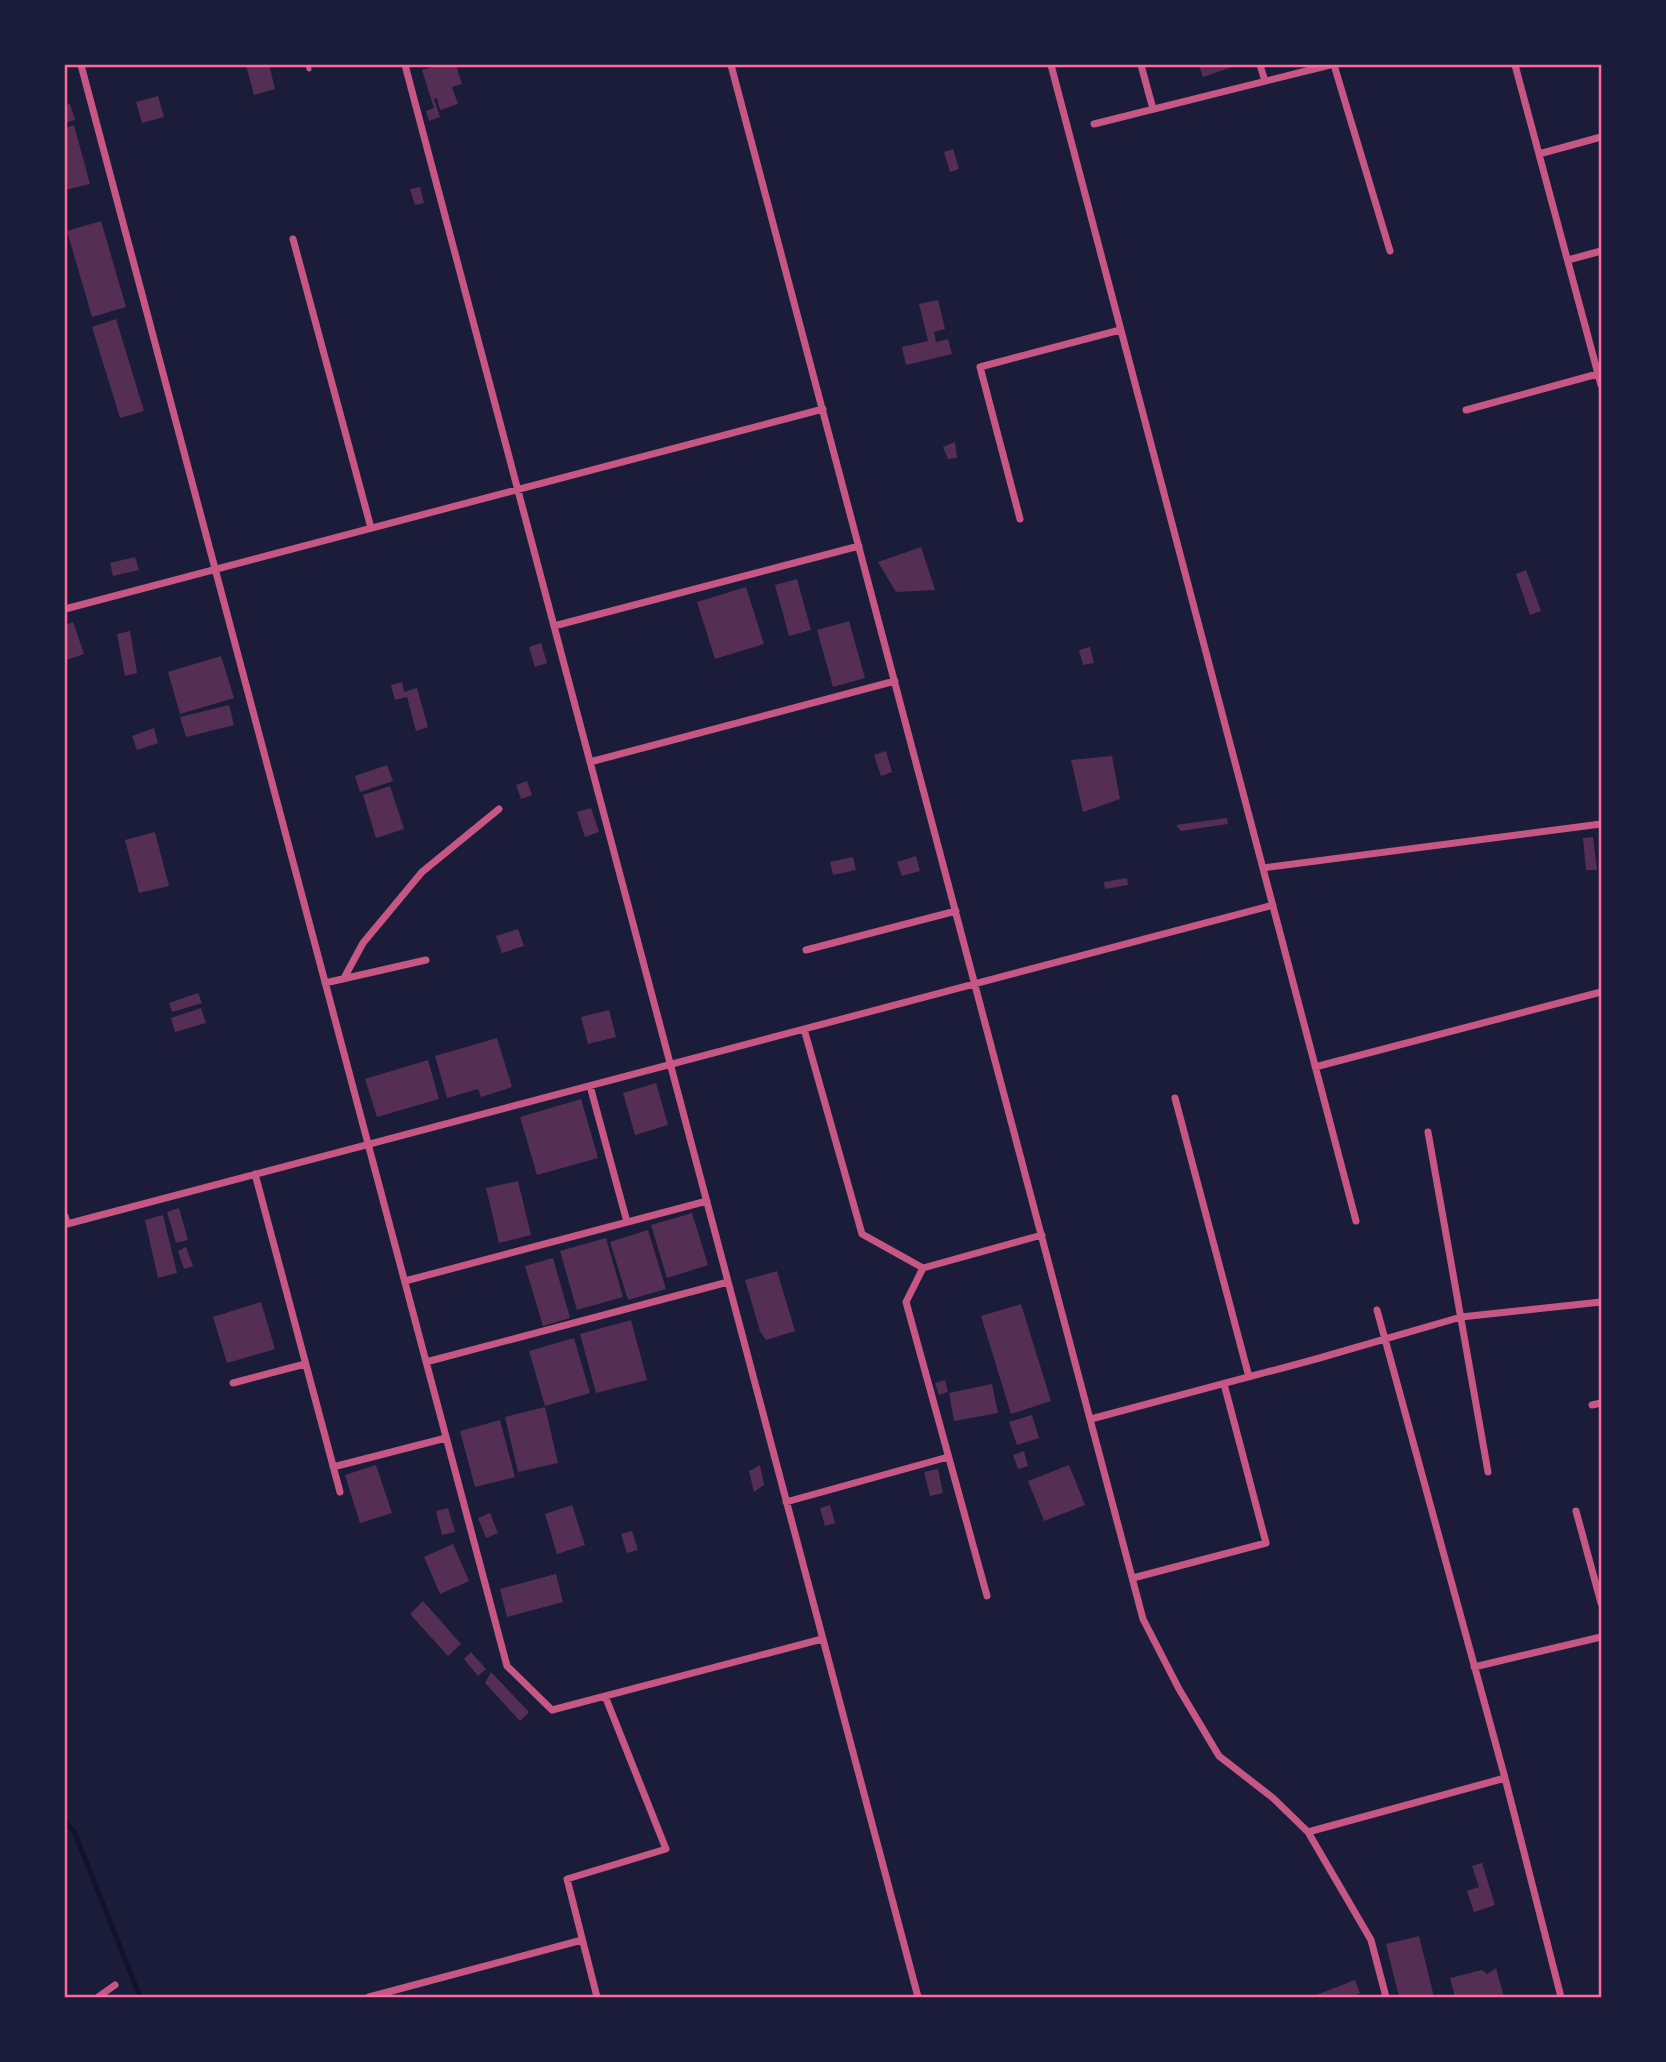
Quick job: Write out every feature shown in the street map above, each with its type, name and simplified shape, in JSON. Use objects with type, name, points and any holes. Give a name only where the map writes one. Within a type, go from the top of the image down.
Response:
[{"type":"street","points":[[81,65],[507,1666],[552,1710],[822,1639]]},
{"type":"street","points":[[405,65],[918,1997]]},
{"type":"street","points":[[731,65],[1143,1619],[1179,1689],[1219,1756],[1273,1798],[1308,1832],[1371,1940],[1386,1997]]},
{"type":"street","points":[[1051,65],[1356,1220]]},
{"type":"street","points":[[1141,65],[1153,109]]},
{"type":"street","points":[[1261,65],[1265,81]]},
{"type":"street","points":[[1094,124],[1332,65],[1390,251]]},
{"type":"street","points":[[1515,65],[1601,385]]},
{"type":"street","points":[[1539,154],[1601,137]]},
{"type":"street","points":[[293,239],[371,528]]},
{"type":"street","points":[[1568,260],[1601,251]]},
{"type":"street","points":[[1020,519],[980,367],[1120,330]]},
{"type":"street","points":[[1466,410],[1600,374]]},
{"type":"street","points":[[65,609],[823,409]]},
{"type":"street","points":[[554,626],[859,546]]},
{"type":"street","points":[[590,762],[895,681]]},
{"type":"street","points":[[344,978],[363,943],[422,872],[499,809]]},
{"type":"street","points":[[1263,868],[1601,824]]},
{"type":"street","points":[[65,1216],[67,1224],[1273,905]]},
{"type":"street","points":[[806,950],[956,911]]},
{"type":"street","points":[[325,983],[426,960]]},
{"type":"street","points":[[1315,1067],[1601,992]]},
{"type":"street","points":[[804,1029],[863,1234],[923,1268],[1042,1234]]},
{"type":"street","points":[[590,1086],[627,1222]]},
{"type":"street","points":[[1175,1098],[1249,1377]]},
{"type":"street","points":[[1428,1132],[1488,1472]]},
{"type":"street","points":[[255,1174],[340,1492]]},
{"type":"street","points":[[405,1281],[707,1201]]},
{"type":"street","points":[[923,1268],[906,1302],[986,1596]]},
{"type":"street","points":[[426,1362],[728,1282]]},
{"type":"street","points":[[1091,1419],[1461,1317],[1601,1302]]},
{"type":"street","points":[[1377,1310],[1505,1778],[1561,1997]]},
{"type":"street","points":[[233,1383],[306,1364]]},
{"type":"street","points":[[1133,1578],[1266,1543],[1224,1384]]},
{"type":"street","points":[[1592,1405],[1601,1403]]},
{"type":"street","points":[[333,1468],[446,1438]]},
{"type":"street","points":[[786,1502],[948,1457]]},
{"type":"street","points":[[1576,1511],[1601,1603]]},
{"type":"street","points":[[1591,1566],[1601,1564]]},
{"type":"street","points":[[1474,1667],[1601,1637]]},
{"type":"street","points":[[597,1997],[567,1879],[666,1849],[605,1696]]},
{"type":"street","points":[[1308,1832],[1505,1778]]},
{"type":"street","points":[[369,1997],[582,1940]]},
{"type":"street","points":[[98,1997],[115,1985]]},
{"type":"building","points":[[246,65],[269,65],[275,89],[254,95]]},
{"type":"building","points":[[439,65],[456,65],[462,84],[452,87],[458,104],[440,110],[437,98],[434,99],[440,117],[429,121],[426,111],[434,108],[422,70]]},
{"type":"building","points":[[1199,65],[1238,65],[1203,77]]},
{"type":"building","points":[[158,96],[164,117],[142,123],[136,102]]},
{"type":"building","points":[[70,104],[75,120],[65,123],[65,105]]},
{"type":"building","points":[[74,125],[90,184],[65,190],[65,128]]},
{"type":"building","points":[[953,149],[959,169],[950,172],[944,152]]},
{"type":"building","points":[[420,187],[424,203],[415,205],[410,189]]},
{"type":"building","points":[[101,221],[126,307],[92,317],[67,231]]},
{"type":"building","points":[[938,300],[945,329],[934,332],[936,342],[948,339],[952,354],[906,365],[902,347],[928,341],[919,304]]},
{"type":"building","points":[[116,319],[144,411],[120,418],[92,327]]},
{"type":"building","points":[[955,442],[957,458],[948,459],[943,447]]},
{"type":"building","points":[[921,547],[935,590],[896,592],[878,562]]},
{"type":"building","points":[[135,557],[139,570],[113,576],[110,563]]},
{"type":"building","points":[[1526,570],[1541,611],[1530,615],[1516,574]]},
{"type":"building","points":[[797,579],[811,630],[789,636],[775,585]]},
{"type":"building","points":[[746,587],[764,644],[715,659],[697,602]]},
{"type":"building","points":[[849,621],[865,678],[833,687],[817,630]]},
{"type":"building","points":[[73,622],[84,654],[66,660],[65,625]]},
{"type":"building","points":[[130,631],[137,673],[125,676],[117,634]]},
{"type":"building","points":[[541,643],[547,663],[535,667],[529,647]]},
{"type":"building","points":[[1090,647],[1094,663],[1083,665],[1079,650]]},
{"type":"building","points":[[221,656],[234,698],[180,714],[168,672]]},
{"type":"building","points":[[402,682],[404,692],[417,688],[428,727],[416,731],[407,697],[395,700],[391,685]]},
{"type":"building","points":[[229,705],[234,725],[186,737],[180,717]]},
{"type":"building","points":[[154,728],[158,743],[137,750],[132,736]]},
{"type":"building","points":[[886,751],[892,772],[881,776],[874,755]]},
{"type":"building","points":[[1112,756],[1120,799],[1083,812],[1071,760]]},
{"type":"building","points":[[387,765],[393,781],[360,792],[355,776]]},
{"type":"building","points":[[527,781],[532,795],[521,799],[516,785]]},
{"type":"building","points":[[390,786],[404,829],[376,838],[363,795]]},
{"type":"building","points":[[591,808],[599,832],[585,837],[577,812]]},
{"type":"building","points":[[1227,818],[1228,824],[1181,831],[1176,825]]},
{"type":"building","points":[[155,832],[169,886],[139,893],[125,840]]},
{"type":"building","points":[[1593,837],[1597,870],[1586,870],[1583,838]]},
{"type":"building","points":[[916,856],[920,871],[902,876],[897,862]]},
{"type":"building","points":[[853,857],[856,870],[833,875],[830,862]]},
{"type":"building","points":[[1127,878],[1128,885],[1105,889],[1104,882]]},
{"type":"building","points":[[518,929],[524,946],[502,953],[496,936]]},
{"type":"building","points":[[198,993],[202,1003],[172,1012],[169,1003]]},
{"type":"building","points":[[201,1008],[206,1023],[175,1032],[171,1018]]},
{"type":"building","points":[[609,1010],[616,1037],[588,1044],[581,1017]]},
{"type":"building","points":[[497,1038],[512,1087],[481,1097],[478,1089],[447,1098],[435,1056]]},
{"type":"building","points":[[428,1060],[439,1099],[377,1117],[365,1079]]},
{"type":"building","points":[[656,1083],[668,1125],[635,1135],[623,1093]]},
{"type":"building","points":[[581,1099],[598,1158],[537,1175],[520,1117]]},
{"type":"building","points":[[518,1181],[531,1235],[499,1243],[486,1188]]},
{"type":"building","points":[[179,1208],[188,1240],[176,1243],[167,1212]]},
{"type":"building","points":[[692,1213],[708,1265],[667,1278],[651,1225]]},
{"type":"building","points":[[163,1215],[177,1273],[158,1278],[145,1220]]},
{"type":"building","points":[[648,1230],[666,1289],[628,1300],[610,1242]]},
{"type":"building","points":[[606,1238],[623,1297],[577,1310],[560,1251]]},
{"type":"building","points":[[186,1247],[193,1266],[184,1269],[178,1251]]},
{"type":"building","points":[[553,1258],[570,1318],[543,1326],[525,1266]]},
{"type":"building","points":[[777,1271],[795,1331],[766,1340],[760,1331],[745,1280]]},
{"type":"building","points":[[261,1302],[275,1349],[227,1363],[213,1317]]},
{"type":"building","points":[[1021,1304],[1051,1401],[1011,1414],[981,1316]]},
{"type":"building","points":[[631,1320],[647,1380],[596,1393],[580,1334]]},
{"type":"building","points":[[574,1338],[590,1393],[545,1406],[529,1351]]},
{"type":"building","points":[[945,1380],[948,1392],[939,1395],[935,1383]]},
{"type":"building","points":[[992,1384],[998,1413],[954,1421],[949,1393]]},
{"type":"building","points":[[545,1407],[558,1463],[518,1472],[505,1417]]},
{"type":"building","points":[[1032,1415],[1039,1438],[1017,1445],[1009,1422]]},
{"type":"building","points":[[500,1420],[515,1477],[475,1487],[460,1431]]},
{"type":"building","points":[[1024,1451],[1028,1466],[1018,1469],[1013,1455]]},
{"type":"building","points":[[376,1465],[392,1513],[360,1523],[345,1475]]},
{"type":"building","points":[[760,1465],[764,1485],[754,1492],[749,1471]]},
{"type":"building","points":[[1069,1465],[1085,1505],[1044,1521],[1028,1481]]},
{"type":"building","points":[[938,1469],[943,1493],[930,1496],[924,1472]]},
{"type":"building","points":[[572,1505],[585,1545],[557,1554],[545,1514]]},
{"type":"building","points":[[830,1505],[835,1523],[825,1526],[820,1508]]},
{"type":"building","points":[[448,1508],[455,1532],[442,1535],[436,1511]]},
{"type":"building","points":[[490,1513],[498,1533],[486,1538],[478,1518]]},
{"type":"building","points":[[632,1531],[638,1550],[627,1553],[621,1534]]},
{"type":"building","points":[[453,1544],[469,1581],[440,1594],[424,1557]]},
{"type":"building","points":[[556,1574],[563,1602],[507,1617],[500,1589]]},
{"type":"building","points":[[423,1601],[461,1644],[448,1656],[410,1614]]},
{"type":"building","points":[[471,1652],[486,1669],[478,1676],[464,1659]]},
{"type":"building","points":[[491,1672],[529,1712],[520,1721],[485,1683]]},
{"type":"building","points":[[1482,1863],[1495,1905],[1474,1912],[1467,1891],[1479,1887],[1472,1866]]},
{"type":"building","points":[[1419,1936],[1434,1997],[1399,1997],[1386,1944]]},
{"type":"building","points":[[1496,1968],[1504,1997],[1455,1997],[1450,1978],[1482,1970],[1487,1974]]},
{"type":"building","points":[[1355,1980],[1360,1993],[1351,1997],[1311,1997]]},
{"type":"waterway","points":[[65,1822],[74,1831],[140,1997]]}]
